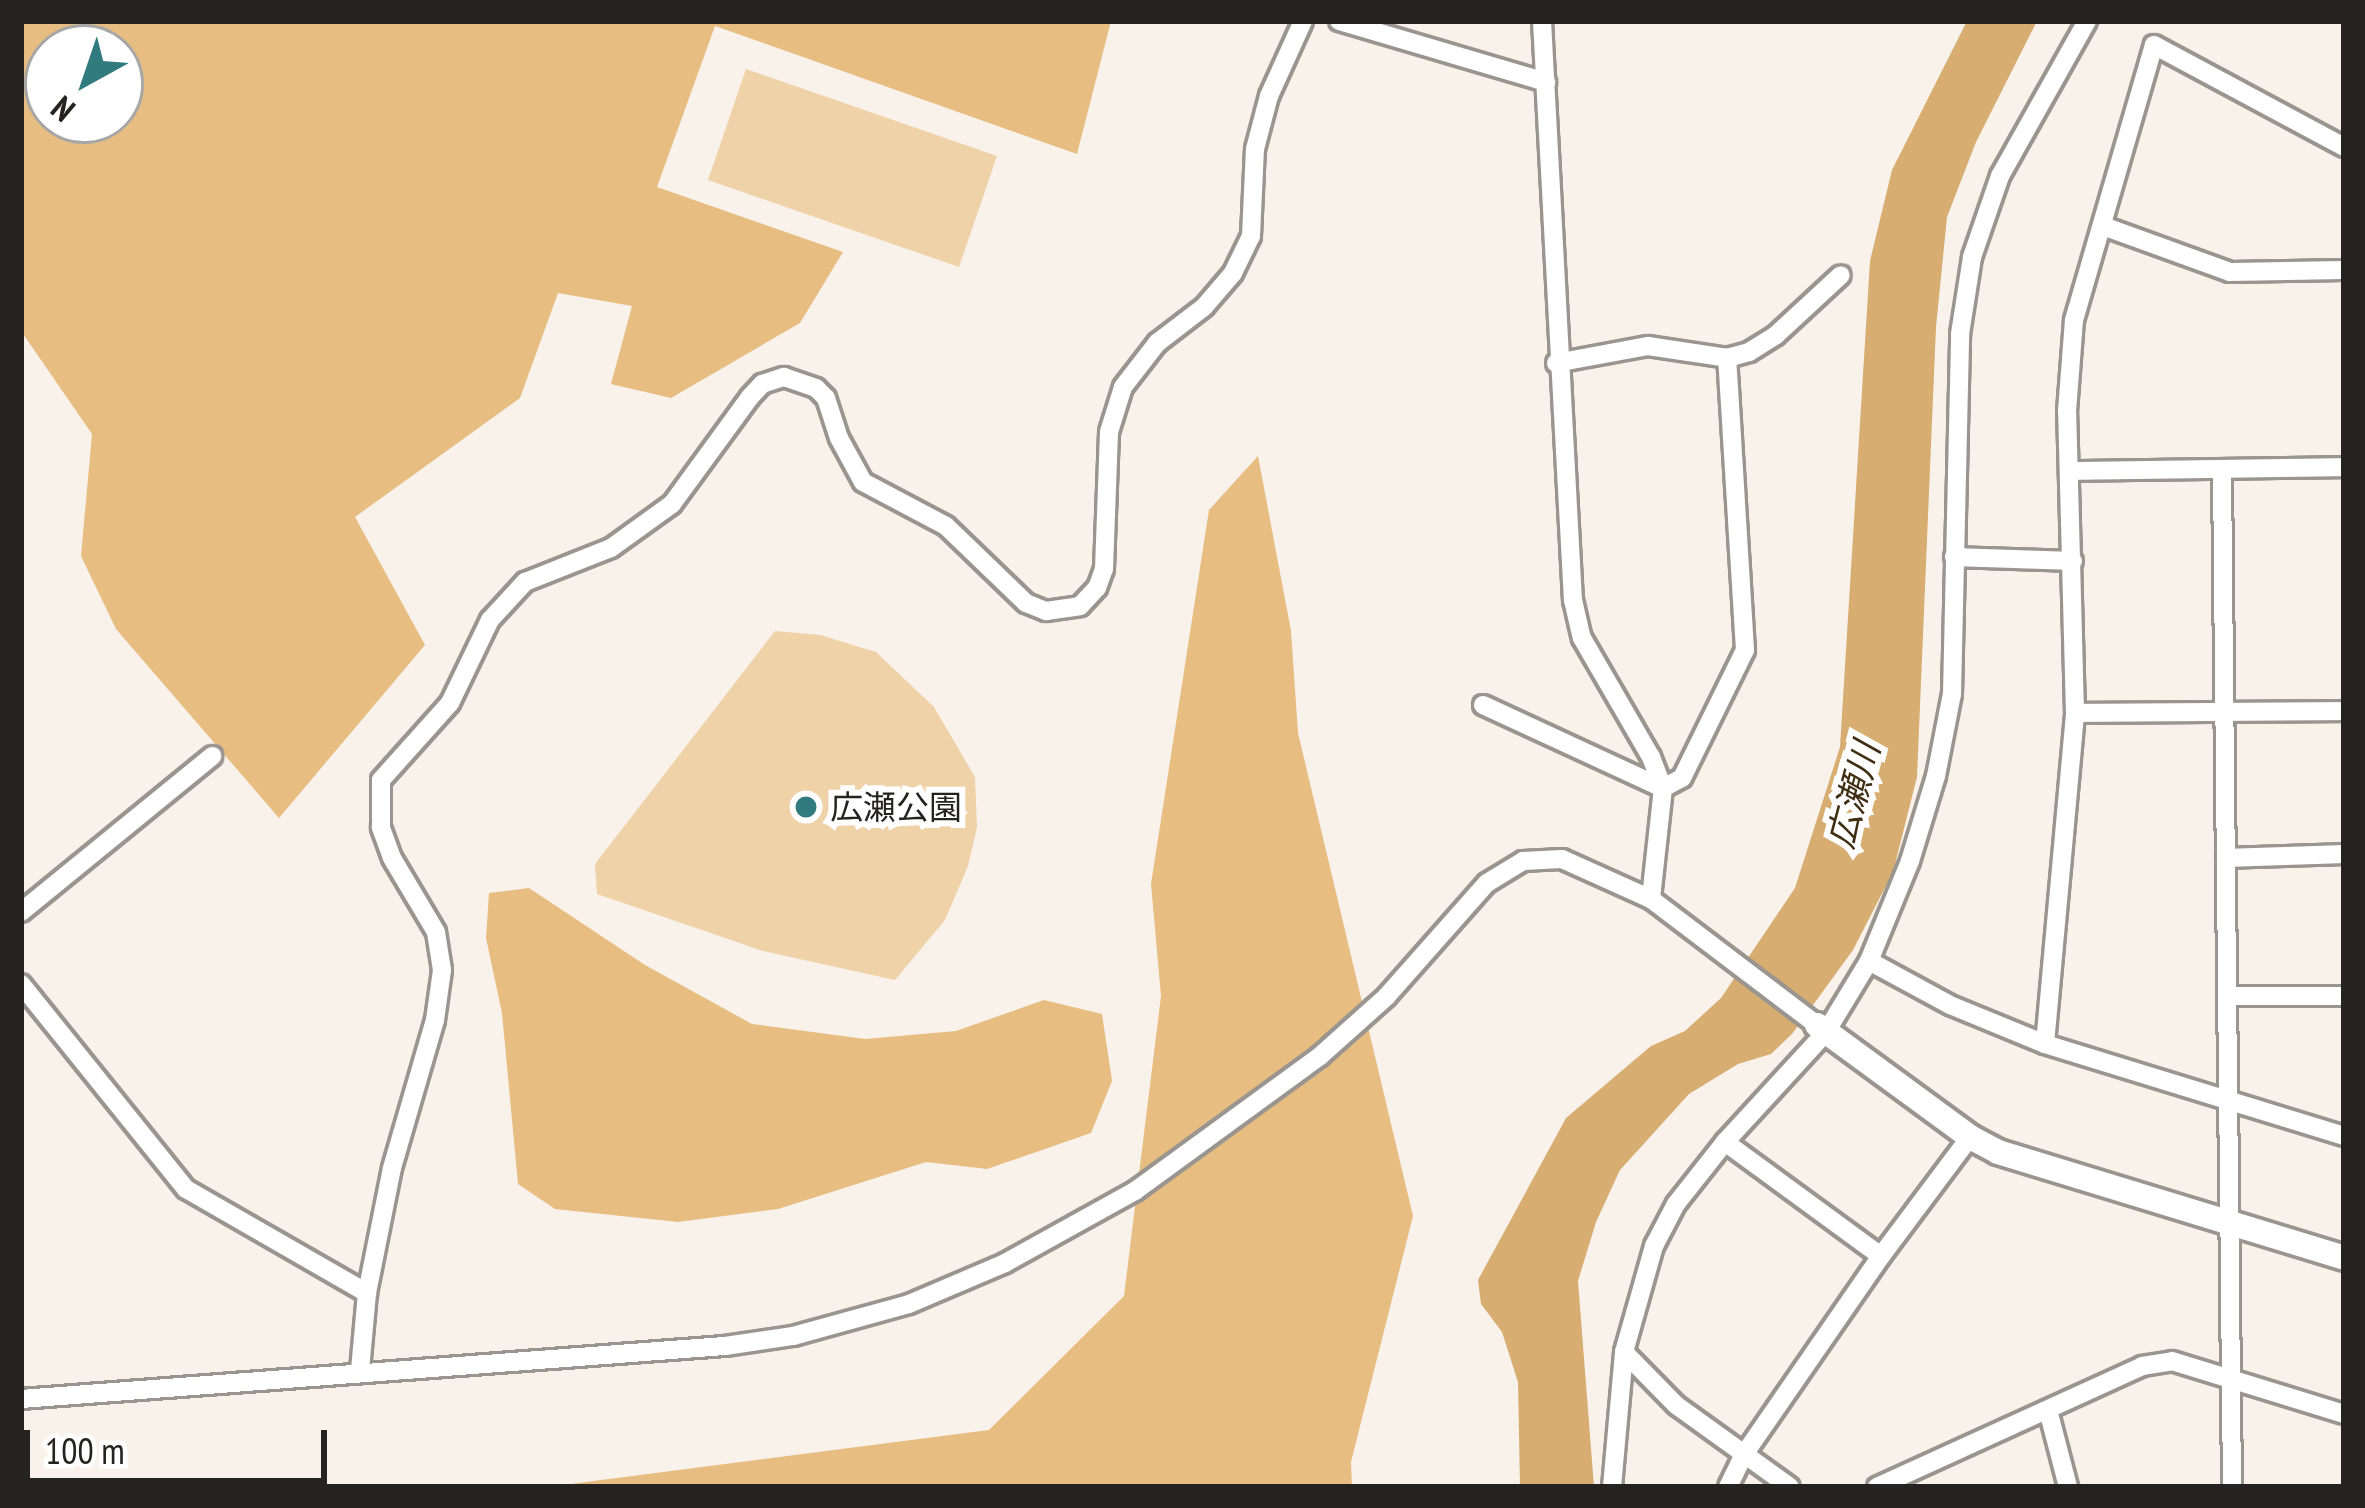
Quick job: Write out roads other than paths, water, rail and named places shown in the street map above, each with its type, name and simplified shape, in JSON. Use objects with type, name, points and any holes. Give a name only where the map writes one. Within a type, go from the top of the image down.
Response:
[{"type":"street","points":[[360,1370],[367,1293],[442,970],[436,932],[392,858],[381,827],[381,780],[450,703],[490,620],[525,582],[610,548],[662,513],[702,468],[750,397],[762,384],[784,377],[816,388],[826,398],[838,438],[862,482],[946,526],[979,564],[1026,603],[1046,610],[1080,606],[1102,578],[1109,432],[1123,387],[1157,343],[1204,307],[1233,273],[1251,236],[1255,149],[1269,96],[1303,21]]},
{"type":"street","points":[[1340,21],[1546,82]]},
{"type":"street","points":[[1542,21],[1556,363],[1573,600],[1582,638],[1651,757],[1663,788],[1652,899]]},
{"type":"street","points":[[1612,1487],[1624,1352],[1654,1246],[1676,1204],[1821,1028],[1869,961],[1906,875],[1936,776],[1952,694],[1960,334],[1972,256],[2000,176],[2086,21]]},
{"type":"street","points":[[2045,1044],[2075,713],[2067,411],[2074,320],[2154,45],[2344,147]]},
{"type":"street","points":[[2103,226],[2230,272],[2344,270]]},
{"type":"street","points":[[1556,363],[1648,346],[1727,358],[1776,334],[1841,275]]},
{"type":"street","points":[[1663,788],[1682,778],[1745,650],[1727,358]]},
{"type":"street","points":[[2072,471],[2344,467]]},
{"type":"street","points":[[2222,469],[2232,1487]]},
{"type":"street","points":[[1954,557],[2073,561]]},
{"type":"street","points":[[1483,705],[1663,788]]},
{"type":"street","points":[[2075,713],[2344,711]]},
{"type":"street","points":[[21,912],[212,756]]},
{"type":"street","points":[[2226,858],[2344,854]]},
{"type":"street","points":[[21,1399],[725,1346],[793,1336],[909,1304],[1005,1263],[1135,1191],[1320,1056],[1386,997],[1502,871],[1522,861],[1562,859],[1652,899],[1970,1137],[2037,1165],[2344,1258]]},
{"type":"street","points":[[1869,961],[1950,1005],[2045,1044],[2344,1136]]},
{"type":"street","points":[[21,984],[186,1189],[367,1293]]},
{"type":"street","points":[[2227,997],[2344,996]]},
{"type":"street","points":[[1728,1487],[1743,1456],[1881,1256],[1970,1137]]},
{"type":"street","points":[[1725,1142],[1881,1256]]},
{"type":"street","points":[[1624,1352],[1676,1405],[1790,1487]]},
{"type":"street","points":[[1877,1487],[2142,1366],[2172,1361],[2344,1414]]},
{"type":"street","points":[[2048,1410],[2068,1487]]},
{"type":"water","name":"広瀬川","points":[[1967,21],[2037,21],[1976,142],[1947,217],[1936,327],[1917,777],[1893,872],[1853,950],[1792,1034],[1771,1054],[1738,1064],[1689,1094],[1620,1170],[1596,1222],[1578,1281],[1594,1487],[1520,1487],[1518,1382],[1502,1332],[1481,1304],[1478,1280],[1566,1118],[1651,1046],[1685,1031],[1721,998],[1795,888],[1840,747],[1870,261],[1892,170]]},
{"type":"place","name":"広瀬公園","points":[[806,807]]}]
